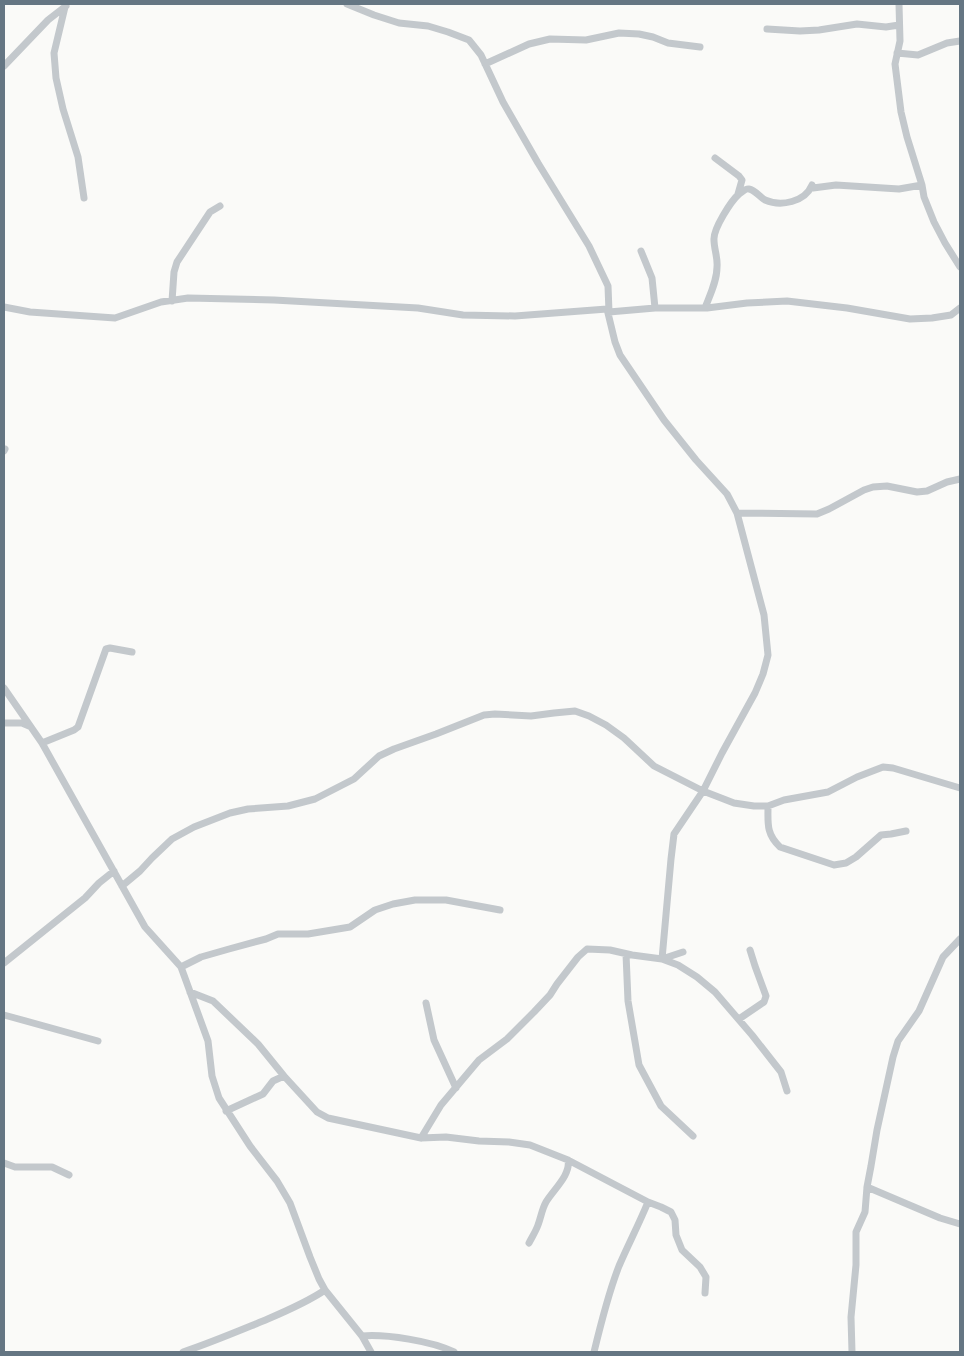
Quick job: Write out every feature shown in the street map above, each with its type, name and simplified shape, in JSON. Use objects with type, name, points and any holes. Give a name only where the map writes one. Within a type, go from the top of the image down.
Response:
[{"type":"street","points":[[347,4],[391,20],[428,26],[448,32],[469,40],[480,54],[503,102],[589,246],[600,268],[608,286],[608,310],[620,355],[664,420],[696,460],[727,494],[737,514],[764,615],[768,654],[763,674],[755,693],[703,791],[674,834],[662,959]]},
{"type":"street","points":[[900,4],[900,41],[895,64],[901,112],[924,197],[934,222],[960,267]]},
{"type":"street","points":[[4,66],[48,20],[67,5]]},
{"type":"street","points":[[67,5],[54,53],[56,78],[63,109],[78,157],[84,198]]},
{"type":"street","points":[[767,29],[800,31],[857,24],[886,27],[900,25]]},
{"type":"street","points":[[485,64],[530,44],[550,39],[586,40],[618,33],[640,34],[668,43],[700,47]]},
{"type":"street","points":[[897,53],[918,55],[948,43],[960,41]]},
{"type":"street","points":[[705,308],[713,288],[717,267],[714,231],[738,194],[742,180],[715,158]]},
{"type":"street","points":[[738,194],[746,189],[750,189],[766,200],[782,203],[798,200],[805,196],[810,191],[812,185],[813,188],[836,185],[899,189],[922,185]]},
{"type":"street","points":[[172,301],[177,262],[210,212],[220,206]]},
{"type":"street","points":[[641,251],[652,278],[655,308]]},
{"type":"street","points":[[4,307],[30,312],[115,318],[161,302],[188,298],[418,308],[463,315],[515,316],[655,308],[705,308],[787,301],[847,308],[910,319],[951,315],[960,308]]},
{"type":"street","points":[[737,514],[817,514],[873,487],[887,486],[918,492],[927,491],[947,482],[960,479]]},
{"type":"street","points":[[42,743],[78,727],[106,649],[132,652]]},
{"type":"street","points":[[4,688],[42,743],[145,927],[181,967],[208,1041],[212,1076],[219,1098],[250,1146],[277,1181],[290,1203],[310,1257],[325,1290],[362,1336],[371,1352]]},
{"type":"street","points":[[122,886],[172,840],[194,827],[230,813],[248,809],[288,806],[315,799],[354,779],[380,756],[394,749],[484,715],[531,716],[576,711],[606,725],[624,738],[654,766],[703,791],[734,803],[768,806],[784,800],[828,792],[857,777],[883,767],[960,788]]},
{"type":"street","points":[[4,724],[22,723],[29,726]]},
{"type":"street","points":[[768,806],[768,828],[774,841],[780,846],[834,865],[856,857],[881,834],[906,831]]},
{"type":"street","points":[[4,963],[85,898],[114,871]]},
{"type":"street","points":[[181,967],[201,957],[278,934],[308,934],[350,927],[375,910],[415,900],[446,900],[500,910]]},
{"type":"street","points":[[852,1352],[851,1317],[856,1265],[856,1232],[865,1212],[866,1187],[892,1057],[898,1041],[918,1011],[943,958],[960,939]]},
{"type":"street","points":[[421,1138],[441,1105],[479,1060],[507,1039],[550,995],[562,976],[583,952],[588,950],[600,949],[662,959],[678,964],[715,992],[739,1019],[781,1072],[788,1091]]},
{"type":"street","points":[[739,1019],[764,1002],[766,996],[750,950]]},
{"type":"street","points":[[662,959],[683,952]]},
{"type":"street","points":[[626,954],[628,1001],[639,1066],[662,1106],[693,1136]]},
{"type":"street","points":[[190,992],[213,1001],[258,1044],[317,1112],[328,1118],[421,1138],[446,1137],[530,1145],[568,1160],[671,1212],[675,1220],[676,1235],[682,1250],[700,1267],[706,1277],[705,1293]]},
{"type":"street","points":[[426,1003],[434,1040],[456,1088]]},
{"type":"street","points":[[4,1015],[98,1041]]},
{"type":"street","points":[[226,1111],[263,1094],[274,1081],[284,1076]]},
{"type":"street","points":[[529,1243],[537,1229],[542,1209],[569,1166],[568,1160]]},
{"type":"street","points":[[4,1163],[15,1167],[52,1167],[69,1175]]},
{"type":"street","points":[[866,1187],[940,1218],[960,1224]]},
{"type":"street","points":[[594,1352],[604,1309],[619,1267],[648,1202]]},
{"type":"street","points":[[183,1352],[206,1345],[280,1314],[316,1297],[325,1290]]},
{"type":"street","points":[[362,1336],[376,1335],[414,1341],[436,1345],[454,1352]]}]
